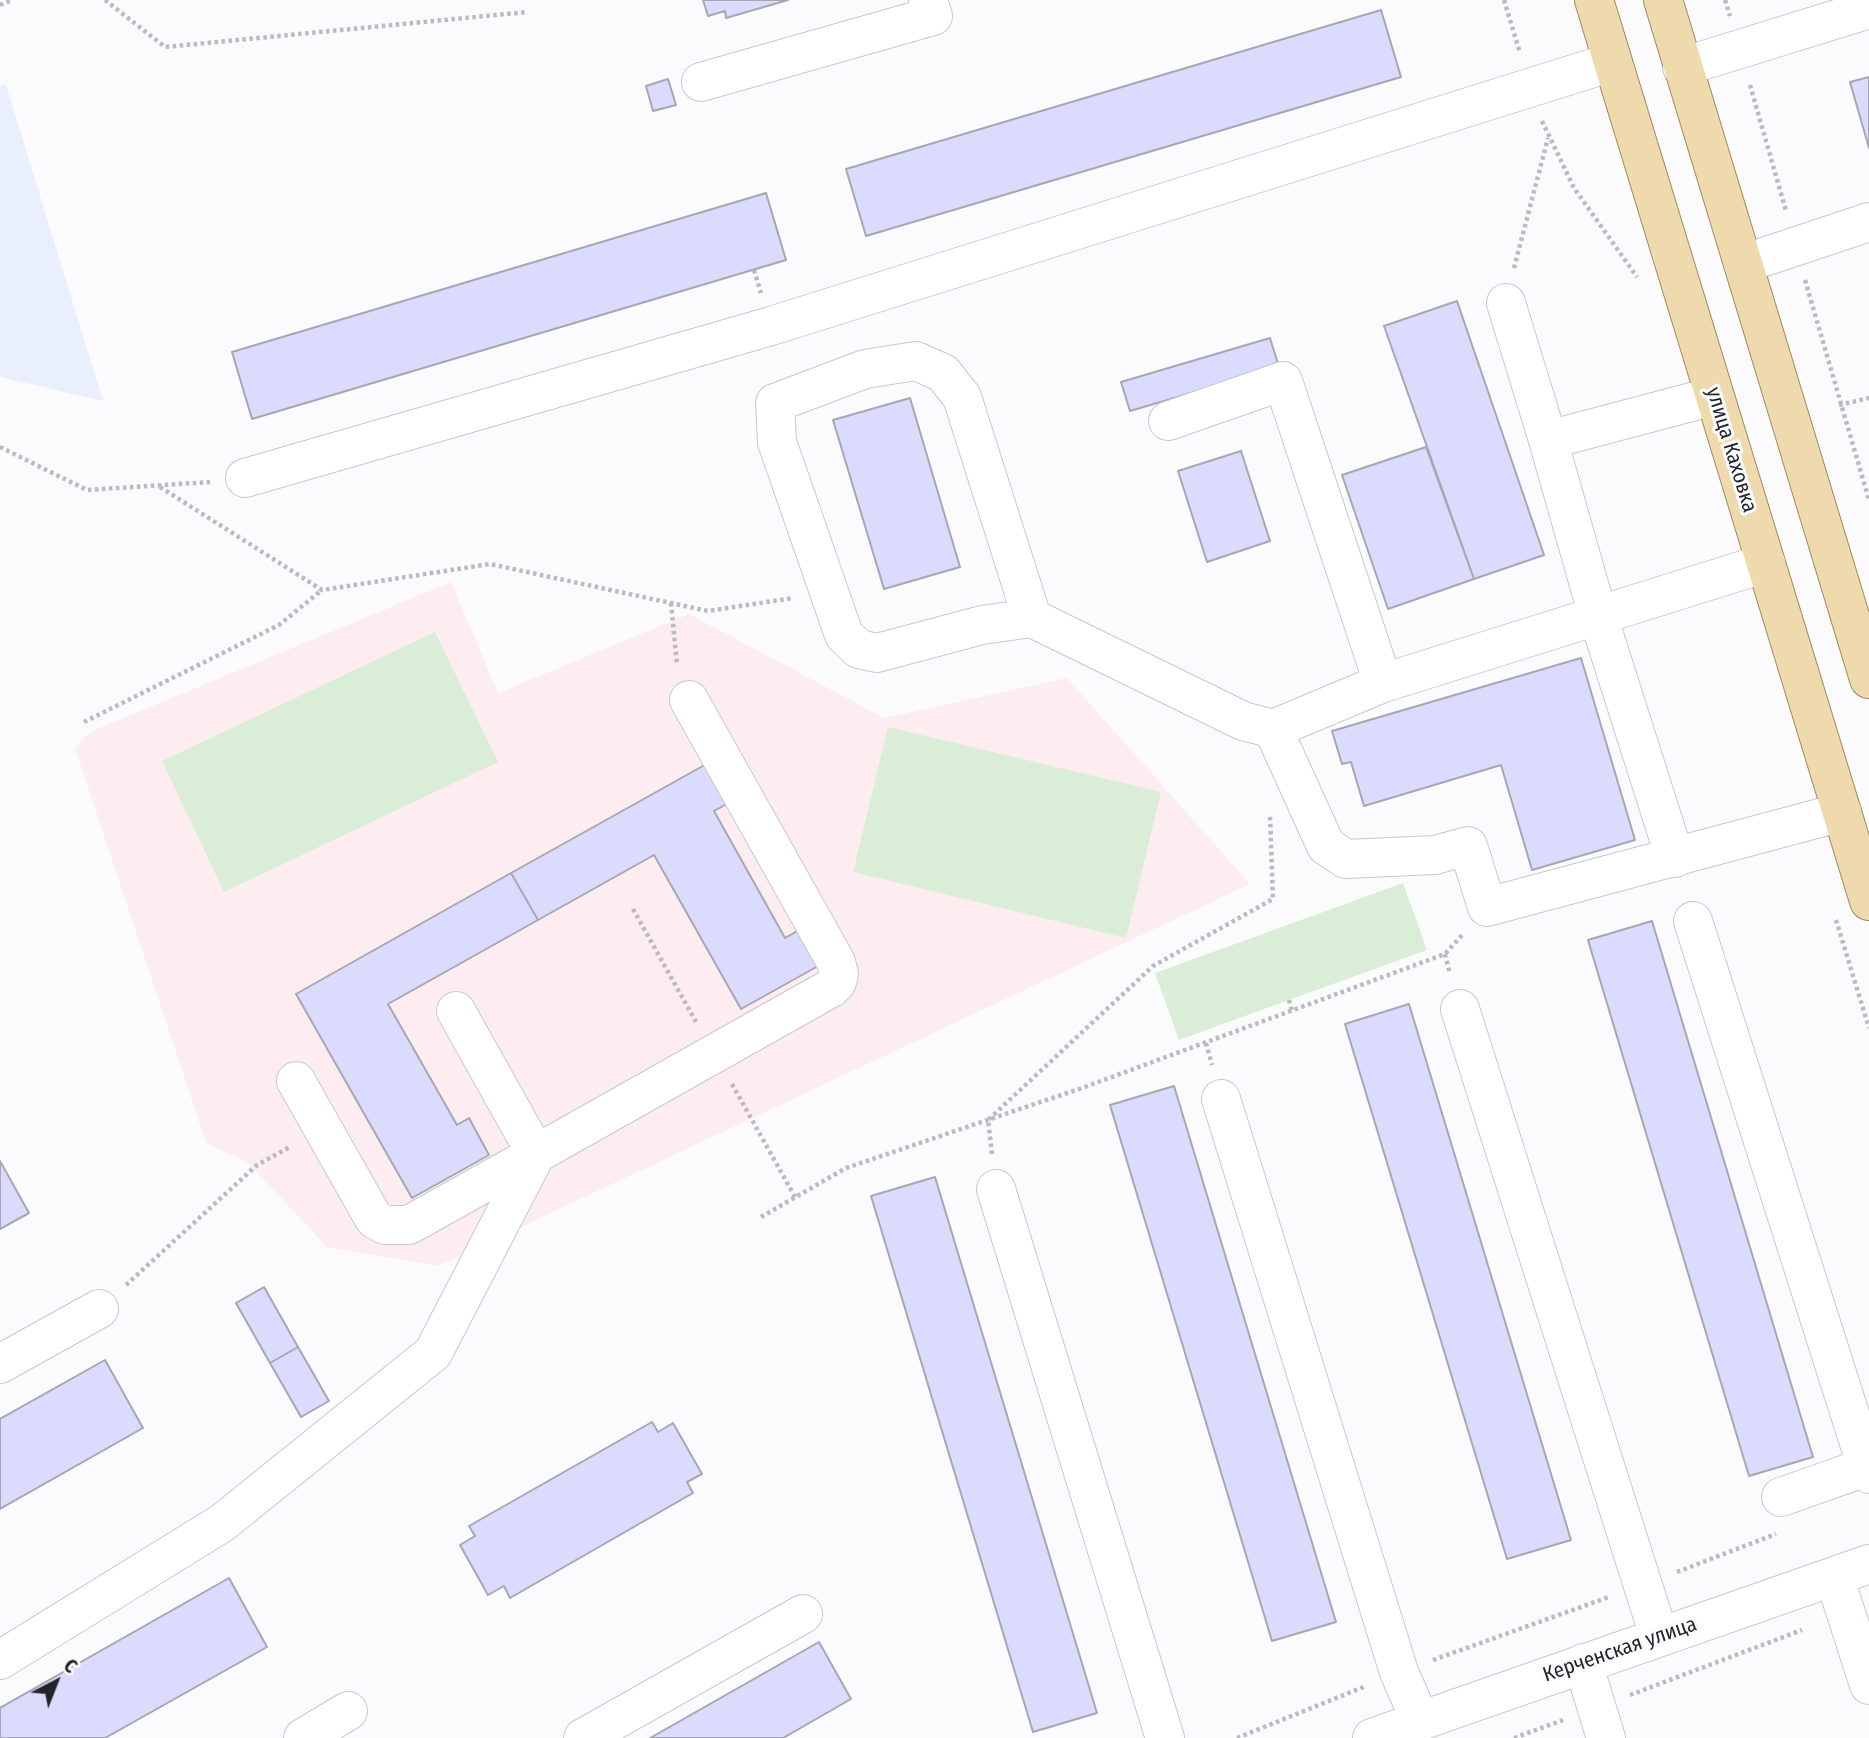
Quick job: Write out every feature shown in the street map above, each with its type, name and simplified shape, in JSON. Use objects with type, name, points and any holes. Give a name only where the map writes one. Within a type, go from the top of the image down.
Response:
[{"type":"main road","name":"улица Каховка","points":[[1594,0],[1869,901]]},
{"type":"main road","points":[[1663,0],[1869,677]]},
{"type":"street","points":[[701,82],[933,16],[928,0]]},
{"type":"street","points":[[1682,67],[1869,9]]},
{"type":"street","points":[[246,478],[771,326],[1612,62]]},
{"type":"street","points":[[1743,264],[1869,222]]},
{"type":"street","points":[[1506,303],[1598,616],[1675,858]]},
{"type":"street","points":[[1032,618],[962,397],[943,373],[916,361],[864,369],[775,403],[777,442],[844,635],[859,649],[877,653],[982,625],[1032,618],[1243,721],[1279,742],[1326,846],[1346,859],[1435,855],[1468,846],[1487,907],[1842,812]]},
{"type":"street","points":[[1168,421],[1283,382],[1383,683]]},
{"type":"street","points":[[1548,440],[1714,396]]},
{"type":"street","points":[[1279,742],[1383,683],[1766,563]]},
{"type":"street","points":[[296,1080],[373,1219],[397,1227],[409,1225],[831,988],[837,982],[839,974],[836,961],[689,701]]},
{"type":"street","points":[[1693,921],[1867,1471],[1781,1515]]},
{"type":"street","points":[[1460,1009],[1659,1636]]},
{"type":"street","points":[[456,1011],[536,1154]]},
{"type":"street","points":[[1221,1099],[1399,1672],[1420,1720]]},
{"type":"street","points":[[0,1660],[222,1523],[433,1353],[536,1154]]},
{"type":"street","points":[[996,1189],[1165,1738]]},
{"type":"street","points":[[0,1364],[99,1309]]},
{"type":"street","name":"Керченская улица","points":[[1372,1738],[1869,1564]]},
{"type":"street","points":[[1834,1576],[1869,1685]]},
{"type":"street","points":[[583,1738],[803,1615]]},
{"type":"street","points":[[1583,1663],[1601,1723]]},
{"type":"street","points":[[303,1738],[348,1711]]},
{"type":"path","points":[[0,5],[13,0]]},
{"type":"path","points":[[105,0],[165,47],[527,12]]},
{"type":"path","points":[[1504,0],[1548,137],[1574,188],[1646,289]]},
{"type":"path","points":[[1506,303],[1548,137]]},
{"type":"path","points":[[1839,405],[1869,398]]},
{"type":"path","points":[[0,447],[87,490],[160,487],[246,478]]},
{"type":"path","points":[[160,487],[322,590]]},
{"type":"path","points":[[84,722],[279,625],[322,590],[490,564],[708,611],[830,592]]},
{"type":"path","points":[[671,603],[678,676],[689,701]]},
{"type":"path","points":[[988,1120],[1153,966],[1273,899],[1269,792],[1279,742]]},
{"type":"path","points":[[761,1217],[846,1168],[988,1120],[1445,954],[1487,907]]},
{"type":"path","points":[[1833,912],[1869,1028]]},
{"type":"path","points":[[1289,1000],[1292,1011]]},
{"type":"path","points":[[988,1120],[996,1189]]},
{"type":"path","points":[[99,1309],[257,1165],[322,1128]]},
{"type":"path","points":[[1237,1738],[1399,1672],[1643,1585],[1781,1515]]},
{"type":"path","points":[[1514,1738],[1601,1723],[1846,1614]]},
{"type":"shaded area","points":[[6,84],[103,401],[0,377],[0,86]]},
{"type":"shaded area","points":[[451,582],[498,693],[689,614],[884,718],[1067,678],[1250,884],[438,1266],[327,1247],[247,1162],[206,1143],[75,748],[90,732]]},
{"type":"green space","points":[[435,632],[498,762],[224,892],[162,761]]},
{"type":"green space","points":[[888,727],[1161,792],[1126,938],[853,872]]},
{"type":"green space","points":[[1403,883],[1427,950],[1179,1040],[1155,973]]},
{"type":"building","points":[[703,0],[788,0],[726,18],[725,11],[708,16]]},
{"type":"building","points":[[1381,10],[1401,77],[866,236],[846,169]]},
{"type":"building","points":[[1869,77],[1869,148],[1850,82]]},
{"type":"building","points":[[668,79],[676,105],[653,111],[646,86]]},
{"type":"building","points":[[766,193],[786,260],[252,419],[232,352]]},
{"type":"building","points":[[1457,301],[1544,555],[1474,579],[1384,326]]},
{"type":"building","points":[[1270,338],[1279,367],[1130,411],[1121,382]]},
{"type":"building","points":[[910,398],[960,567],[884,589],[833,420]]},
{"type":"building","points":[[1426,447],[1474,579],[1388,609],[1342,475]]},
{"type":"building","points":[[1241,451],[1270,541],[1207,562],[1178,471]]},
{"type":"building","points":[[1581,658],[1635,840],[1532,870],[1501,765],[1364,806],[1351,762],[1342,764],[1332,731]]},
{"type":"building","points":[[710,762],[732,801],[714,811],[785,938],[801,929],[820,965],[741,1009],[654,855],[538,920],[511,873]]},
{"type":"building","points":[[511,873],[538,920],[388,1004],[457,1125],[469,1118],[489,1155],[412,1198],[296,994]]},
{"type":"building","points":[[1652,921],[1813,1457],[1749,1476],[1588,940]]},
{"type":"building","points":[[1409,1004],[1571,1540],[1507,1559],[1345,1024]]},
{"type":"building","points":[[1174,1086],[1336,1622],[1272,1641],[1110,1105]]},
{"type":"building","points":[[0,1161],[29,1213],[0,1229]]},
{"type":"building","points":[[935,1177],[1097,1713],[1033,1732],[871,1196]]},
{"type":"building","points":[[264,1287],[298,1347],[270,1363],[236,1303]]},
{"type":"building","points":[[298,1347],[329,1401],[301,1417],[270,1363]]},
{"type":"building","points":[[105,1360],[143,1428],[0,1509],[0,1419]]},
{"type":"building","points":[[652,1422],[658,1432],[673,1423],[702,1474],[687,1482],[693,1493],[510,1598],[504,1586],[488,1595],[460,1545],[475,1536],[469,1526]]},
{"type":"building","points":[[229,1578],[267,1647],[105,1738],[0,1738],[0,1708]]},
{"type":"building","points":[[819,1642],[851,1699],[783,1738],[650,1738]]}]
